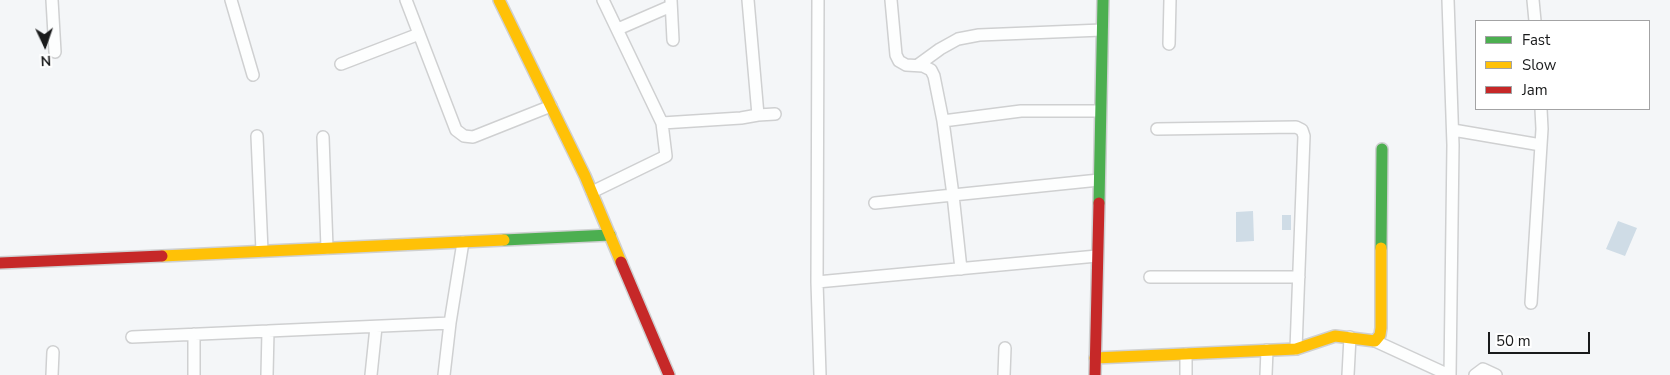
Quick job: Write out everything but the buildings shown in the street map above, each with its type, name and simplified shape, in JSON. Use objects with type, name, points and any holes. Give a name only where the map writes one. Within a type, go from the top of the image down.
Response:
[{"type":"street","points":[[52,0],[55,52]]},
{"type":"street","points":[[231,0],[254,75]]},
{"type":"street","points":[[406,0],[456,130],[464,136],[472,137],[550,106]]},
{"type":"street","points":[[499,0],[592,192],[669,375]]},
{"type":"street","points":[[592,192],[666,156],[662,123],[603,0]]},
{"type":"street","points":[[748,0],[758,115]]},
{"type":"street","points":[[818,0],[817,282],[820,375]]},
{"type":"street","points":[[891,0],[898,61],[906,65],[923,66],[931,70],[934,76],[943,122],[953,195],[960,269]]},
{"type":"street","points":[[1095,375],[1103,0]]},
{"type":"street","points":[[1169,44],[1170,0]]},
{"type":"street","points":[[1095,358],[1296,349],[1336,336],[1375,341],[1449,375],[1453,130],[1448,0]]},
{"type":"street","points":[[1533,0],[1535,20]]},
{"type":"street","points":[[618,29],[671,3],[673,40]]},
{"type":"street","points":[[918,65],[940,49],[958,40],[979,35],[1102,30]]},
{"type":"street","points":[[342,64],[419,34]]},
{"type":"street","points":[[943,122],[1021,111],[1100,110]]},
{"type":"street","points":[[1531,303],[1541,145],[1541,110]]},
{"type":"street","points":[[662,123],[775,114]]},
{"type":"street","points":[[1157,129],[1296,127],[1302,130],[1304,136],[1296,349]]},
{"type":"street","points":[[1453,130],[1541,145]]},
{"type":"street","points":[[257,136],[262,251]]},
{"type":"street","points":[[323,137],[328,248]]},
{"type":"street","points":[[1375,341],[1380,335],[1382,328],[1382,149]]},
{"type":"street","points":[[875,203],[1099,180]]},
{"type":"street","points":[[0,263],[610,235]]},
{"type":"street","points":[[444,375],[463,242]]},
{"type":"street","points":[[817,282],[1097,256]]},
{"type":"street","points":[[1150,277],[1299,277]]},
{"type":"street","points":[[132,337],[450,324]]},
{"type":"street","points":[[371,375],[376,327]]},
{"type":"street","points":[[267,375],[268,331]]},
{"type":"street","points":[[194,334],[194,375]]},
{"type":"street","points":[[1348,375],[1350,337]]},
{"type":"street","points":[[1004,375],[1005,348]]},
{"type":"street","points":[[1266,375],[1267,350]]},
{"type":"street","points":[[52,375],[53,352]]},
{"type":"street","points":[[1186,354],[1186,375]]},
{"type":"street","points":[[1476,375],[1483,369],[1496,375]]},
{"type":"traffic: fast","points":[[1099,203],[1103,0]]},
{"type":"traffic: fast","points":[[1381,248],[1382,149]]},
{"type":"traffic: fast","points":[[504,240],[610,235]]},
{"type":"traffic: slow","points":[[499,0],[585,176],[621,262]]},
{"type":"traffic: slow","points":[[162,256],[504,240]]},
{"type":"traffic: slow","points":[[1095,358],[1296,349],[1335,336],[1375,341],[1380,335],[1381,328],[1381,248]]},
{"type":"traffic: jam","points":[[1095,375],[1099,203]]},
{"type":"traffic: jam","points":[[0,263],[162,256]]},
{"type":"traffic: jam","points":[[621,262],[669,375]]}]
